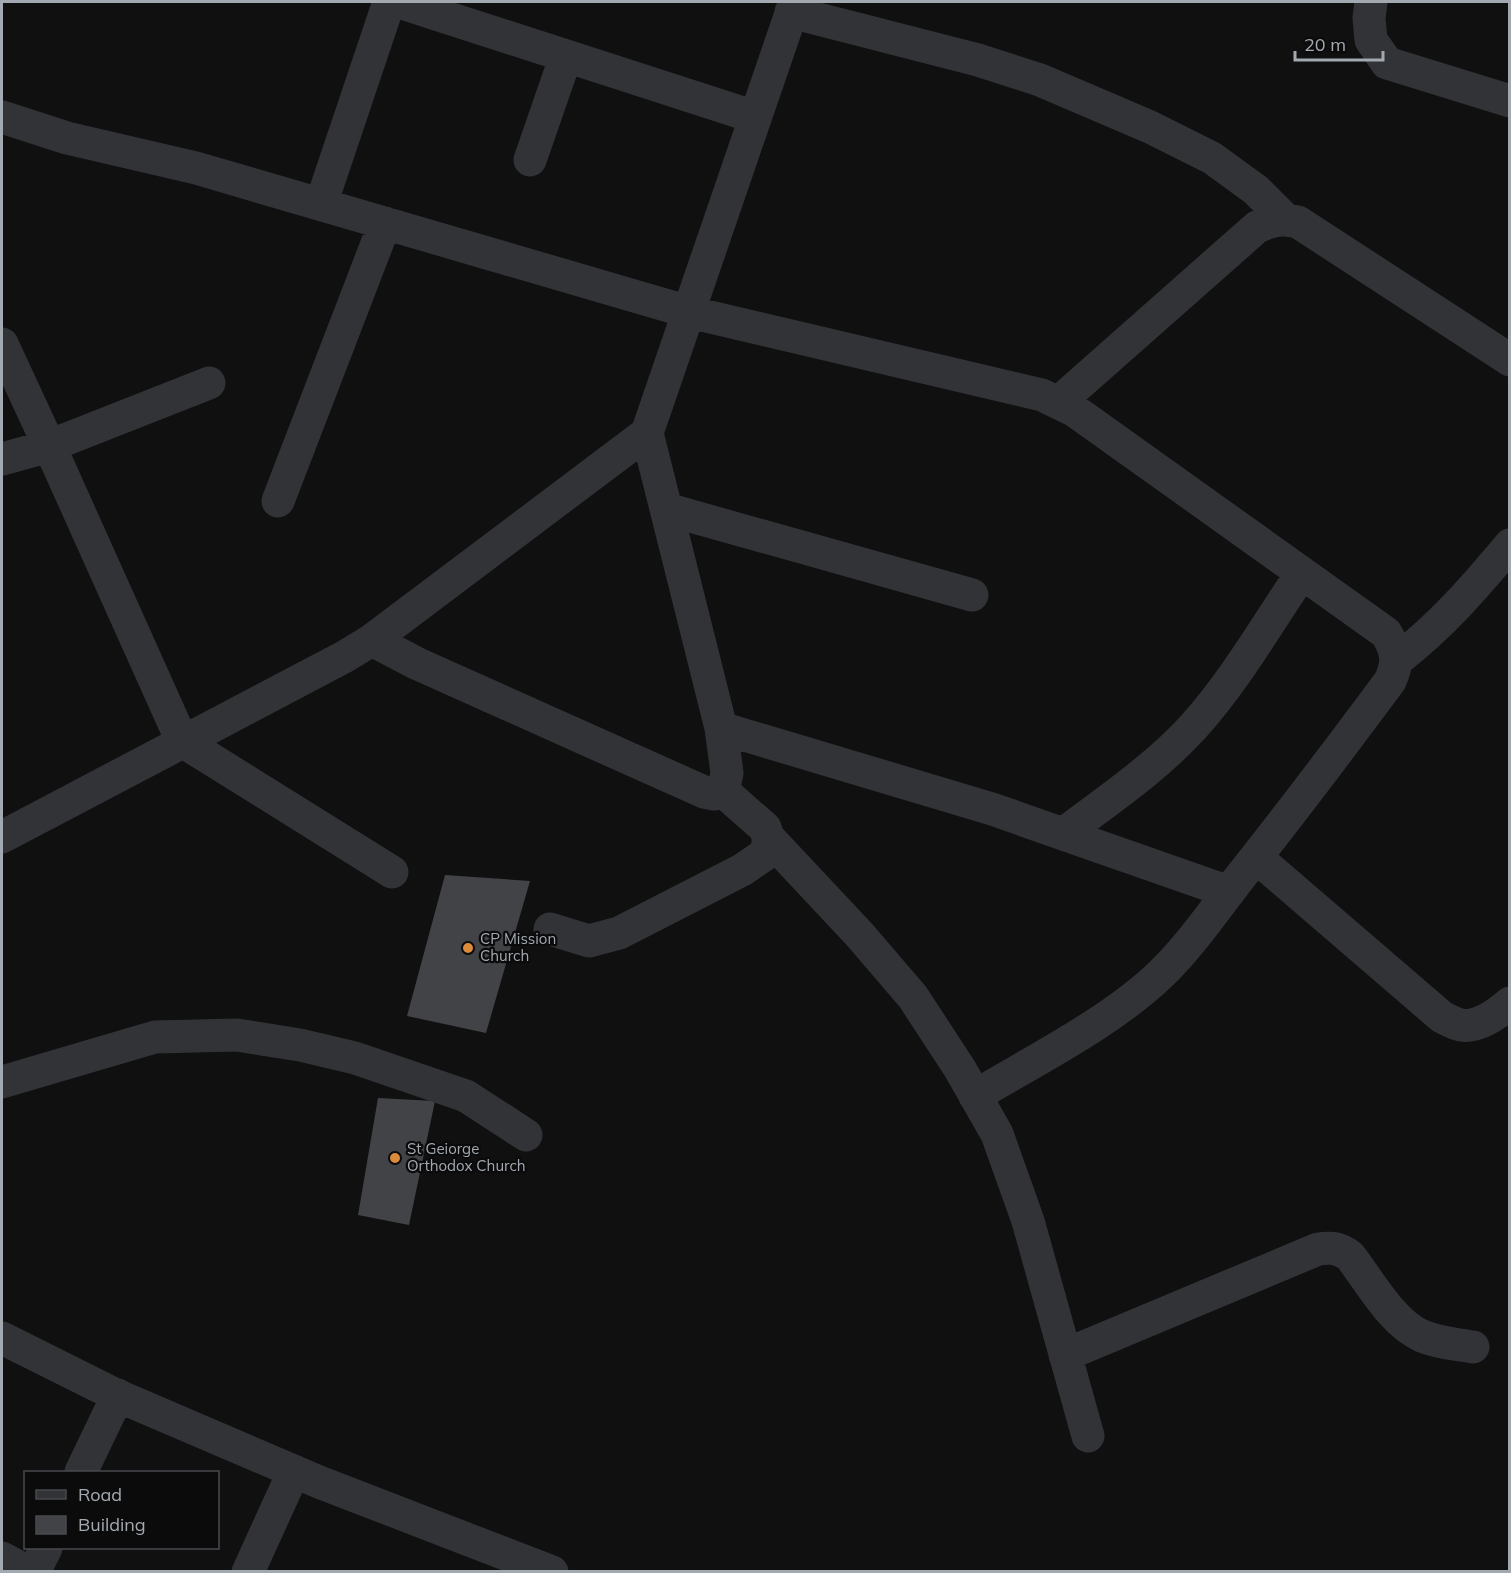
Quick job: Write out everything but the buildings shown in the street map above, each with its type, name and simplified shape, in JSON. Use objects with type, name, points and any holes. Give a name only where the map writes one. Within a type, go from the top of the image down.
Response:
[{"type":"street","points":[[321,204],[389,2]]},
{"type":"street","points":[[399,2],[755,117]]},
{"type":"street","points":[[1371,2],[1369,18],[1371,40],[1378,54],[1387,63],[1509,101]]},
{"type":"street","points":[[723,791],[727,773],[721,728],[647,434],[793,7],[1002,66],[1150,127],[1212,158],[1256,190],[1285,219]]},
{"type":"street","points":[[530,160],[566,56]]},
{"type":"street","points":[[2,117],[67,138],[196,168],[689,312],[1042,395],[1075,411],[1386,633],[1396,651],[1397,660],[1390,681],[1303,799],[1162,974],[1084,1031],[975,1096]]},
{"type":"street","points":[[1059,402],[1257,227],[1272,220],[1285,219],[1298,222],[1509,360]]},
{"type":"street","points":[[278,501],[385,223]]},
{"type":"street","points":[[2,344],[182,741],[392,872]]},
{"type":"street","points":[[2,459],[49,446],[209,383]]},
{"type":"street","points":[[2,837],[344,657],[372,640],[647,434]]},
{"type":"street","points":[[666,509],[972,595]]},
{"type":"street","points":[[1397,660],[1441,623],[1509,546]]},
{"type":"street","points":[[1063,834],[1166,755],[1194,726],[1219,694],[1302,573]]},
{"type":"street","points":[[372,640],[418,664],[704,792],[714,794],[723,791]]},
{"type":"street","points":[[721,728],[992,810],[1229,892]]},
{"type":"street","points":[[550,928],[589,941],[619,933],[742,870],[764,855],[768,846],[765,828],[723,791]]},
{"type":"street","points":[[768,837],[859,934],[913,997],[997,1134],[1028,1221],[1088,1436]]},
{"type":"street","points":[[1256,857],[1442,1017],[1461,1025],[1478,1023],[1499,1012],[1509,1003]]},
{"type":"street","points":[[2,1082],[155,1037],[237,1035],[300,1044],[355,1058],[466,1096],[526,1135]]},
{"type":"street","points":[[1065,1355],[1318,1249],[1332,1247],[1341,1249],[1350,1256],[1402,1324],[1431,1339],[1473,1347]]},
{"type":"street","points":[[2,1338],[118,1395],[504,1563],[552,1572]]},
{"type":"street","points":[[82,1471],[118,1395]]},
{"type":"street","points":[[248,1572],[294,1471]]},
{"type":"street","points":[[34,1572],[46,1549]]},
{"type":"street","points":[[2,1558],[28,1572]]},
{"type":"place","name":"CP Mission Church","points":[[468,948]]},
{"type":"place","name":"St Geiorge Orthodox Church","points":[[395,1158]]}]
